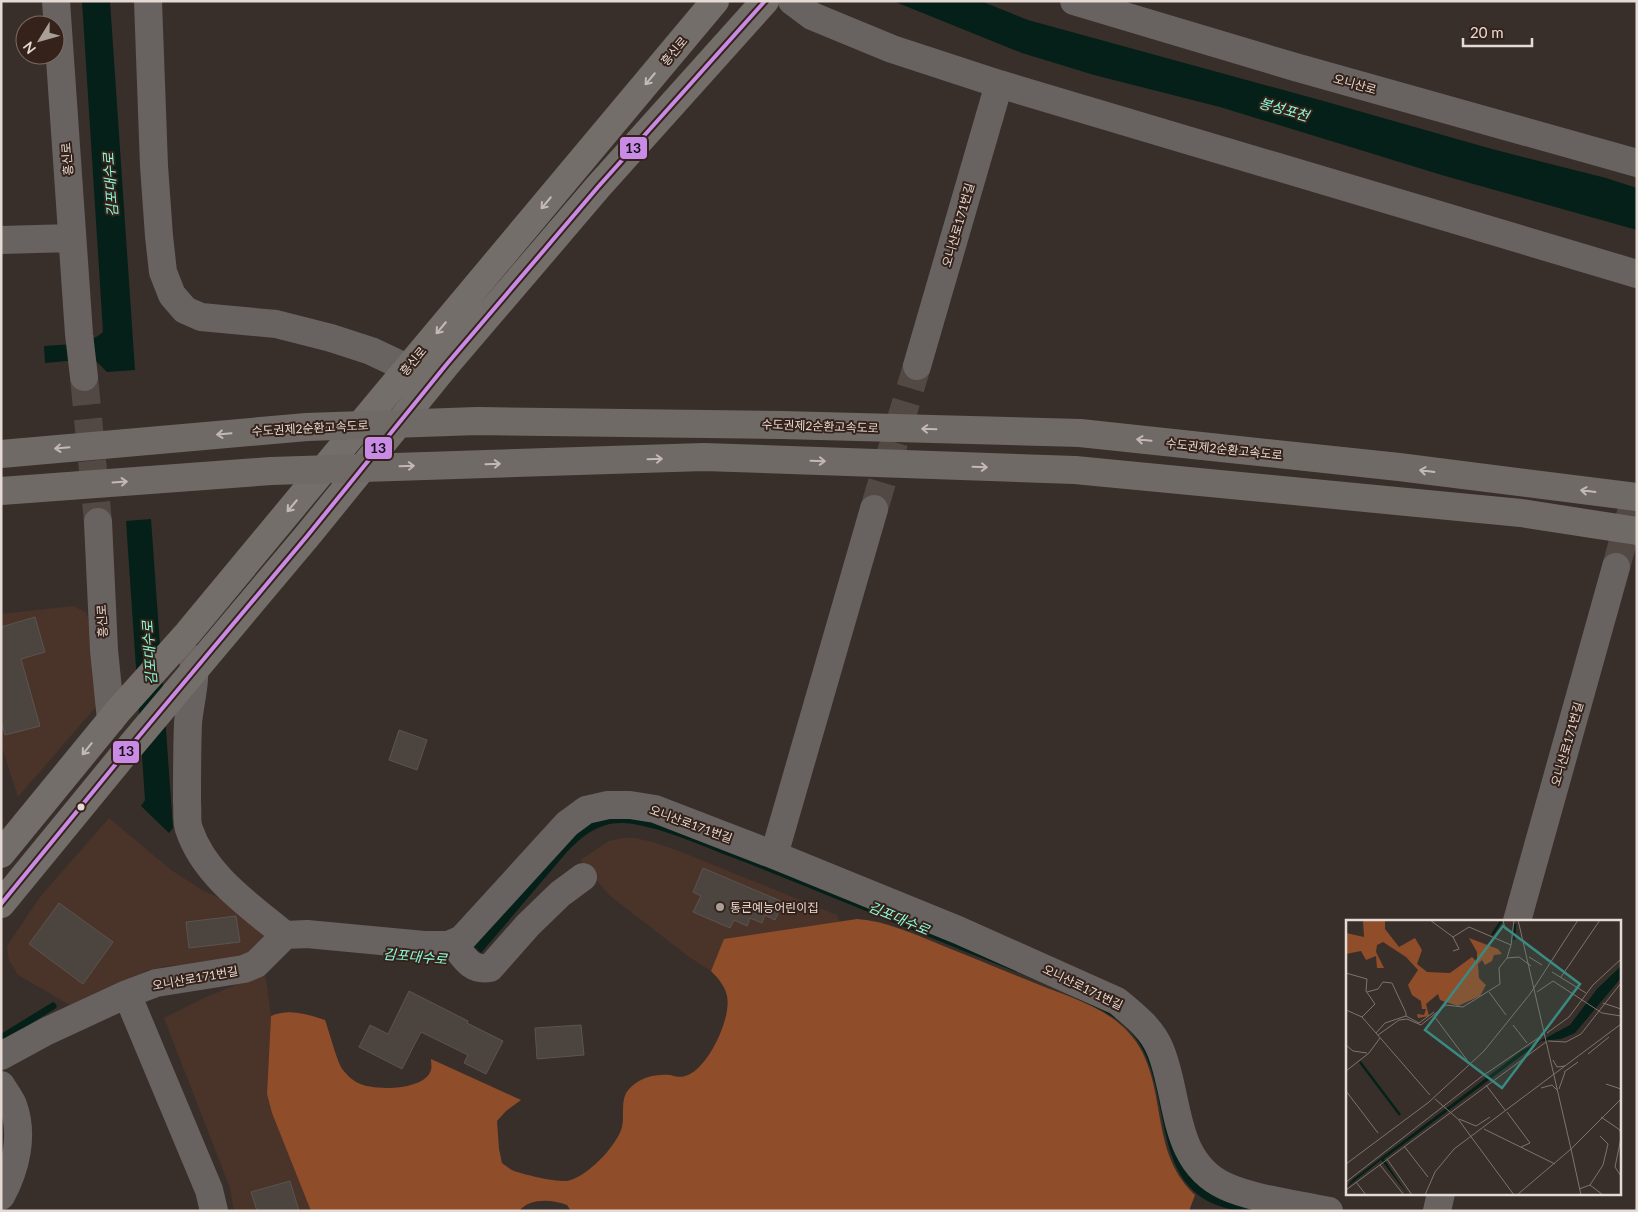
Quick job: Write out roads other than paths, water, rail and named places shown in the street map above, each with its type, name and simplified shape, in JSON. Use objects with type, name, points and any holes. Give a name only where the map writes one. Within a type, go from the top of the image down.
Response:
[{"type":"highway","name":"수도권제2순환고속도로","points":[[1,454],[308,427],[477,421],[782,424],[1080,434],[1398,467],[1637,497]]},
{"type":"highway","points":[[1,491],[271,471],[704,457],[1075,470],[1521,513],[1637,531]]},
{"type":"main road","name":"흥신로","points":[[1,854],[114,715],[180,642],[715,1]]},
{"type":"main road","points":[[1,904],[459,350],[598,187],[765,1]]},
{"type":"lane","name":"흥신로","points":[[56,1],[83,369]]},
{"type":"lane","points":[[148,1],[154,166],[159,236],[164,272],[172,295],[186,310],[201,317],[276,324],[332,338],[371,351],[407,368]]},
{"type":"lane","points":[[792,1],[812,16],[892,49],[999,84],[1637,274]]},
{"type":"lane","name":"오니산로","points":[[1074,1],[1295,67],[1637,163]]},
{"type":"lane","name":"오니산로171번길","points":[[917,366],[999,84]]},
{"type":"lane","points":[[1,240],[72,238]]},
{"type":"lane","points":[[774,855],[874,509]]},
{"type":"lane","name":"흥신로","points":[[98,522],[104,650],[114,715]]},
{"type":"lane","name":"오니산로171번길","points":[[1517,920],[1616,567]]},
{"type":"lane","points":[[180,642],[195,671],[188,721],[188,827],[199,851],[215,873],[234,892],[285,935],[307,934],[424,945],[448,945],[453,943],[470,965],[480,970],[490,968],[528,925],[560,894],[583,877]]},
{"type":"lane","name":"오니산로171번길","points":[[453,943],[462,939],[567,824],[586,810],[608,805],[630,805],[655,809],[958,930],[1118,1001],[1141,1022],[1160,1049],[1188,1150],[1200,1168],[1212,1179],[1226,1186],[1250,1194],[1329,1211]]},
{"type":"lane","name":"오니산로171번길","points":[[1,1056],[56,1027],[127,994],[156,983],[244,969],[256,964],[285,935]]},
{"type":"lane","points":[[127,994],[209,1190],[214,1211]]},
{"type":"lane","points":[[1,1085],[13,1105],[18,1127],[17,1149],[13,1169],[1,1196]]},
{"type":"lane","points":[[1436,1211],[1441,1194]]},
{"type":"water","name":"김포대수로","points":[[82,1],[110,1],[135,370],[107,372],[96,361],[89,359],[45,363],[44,346],[83,342],[97,337],[103,332]]},
{"type":"water","name":"봉성포천","points":[[893,1],[981,1],[1028,20],[1492,149],[1606,178],[1637,188],[1637,230],[1445,176],[1220,107],[1094,75],[1022,53]]},
{"type":"water","name":"김포대수로","points":[[151,519],[173,828],[169,833],[141,806],[145,800],[126,521]]},
{"type":"water","name":"김포대수로","points":[[626,809],[877,902],[1138,1026],[1182,1155],[1284,1211],[1235,1210],[1205,1199],[1185,1182],[1173,1158],[1165,1132],[1153,1075],[1143,1049],[1126,1027],[1110,1015],[1031,978],[665,832],[623,823],[606,825],[592,831],[566,853],[481,953],[470,943],[574,826]]},
{"type":"waterway","points":[[1,1038],[53,1006]]},
{"type":"tunnel","points":[[874,509],[917,366]]},
{"type":"tunnel","points":[[84,377],[98,522]]},
{"type":"tunnel","points":[[1616,567],[1637,491]]},
{"type":"place","name":"통큰예능어린이집","points":[[720,907]]}]
